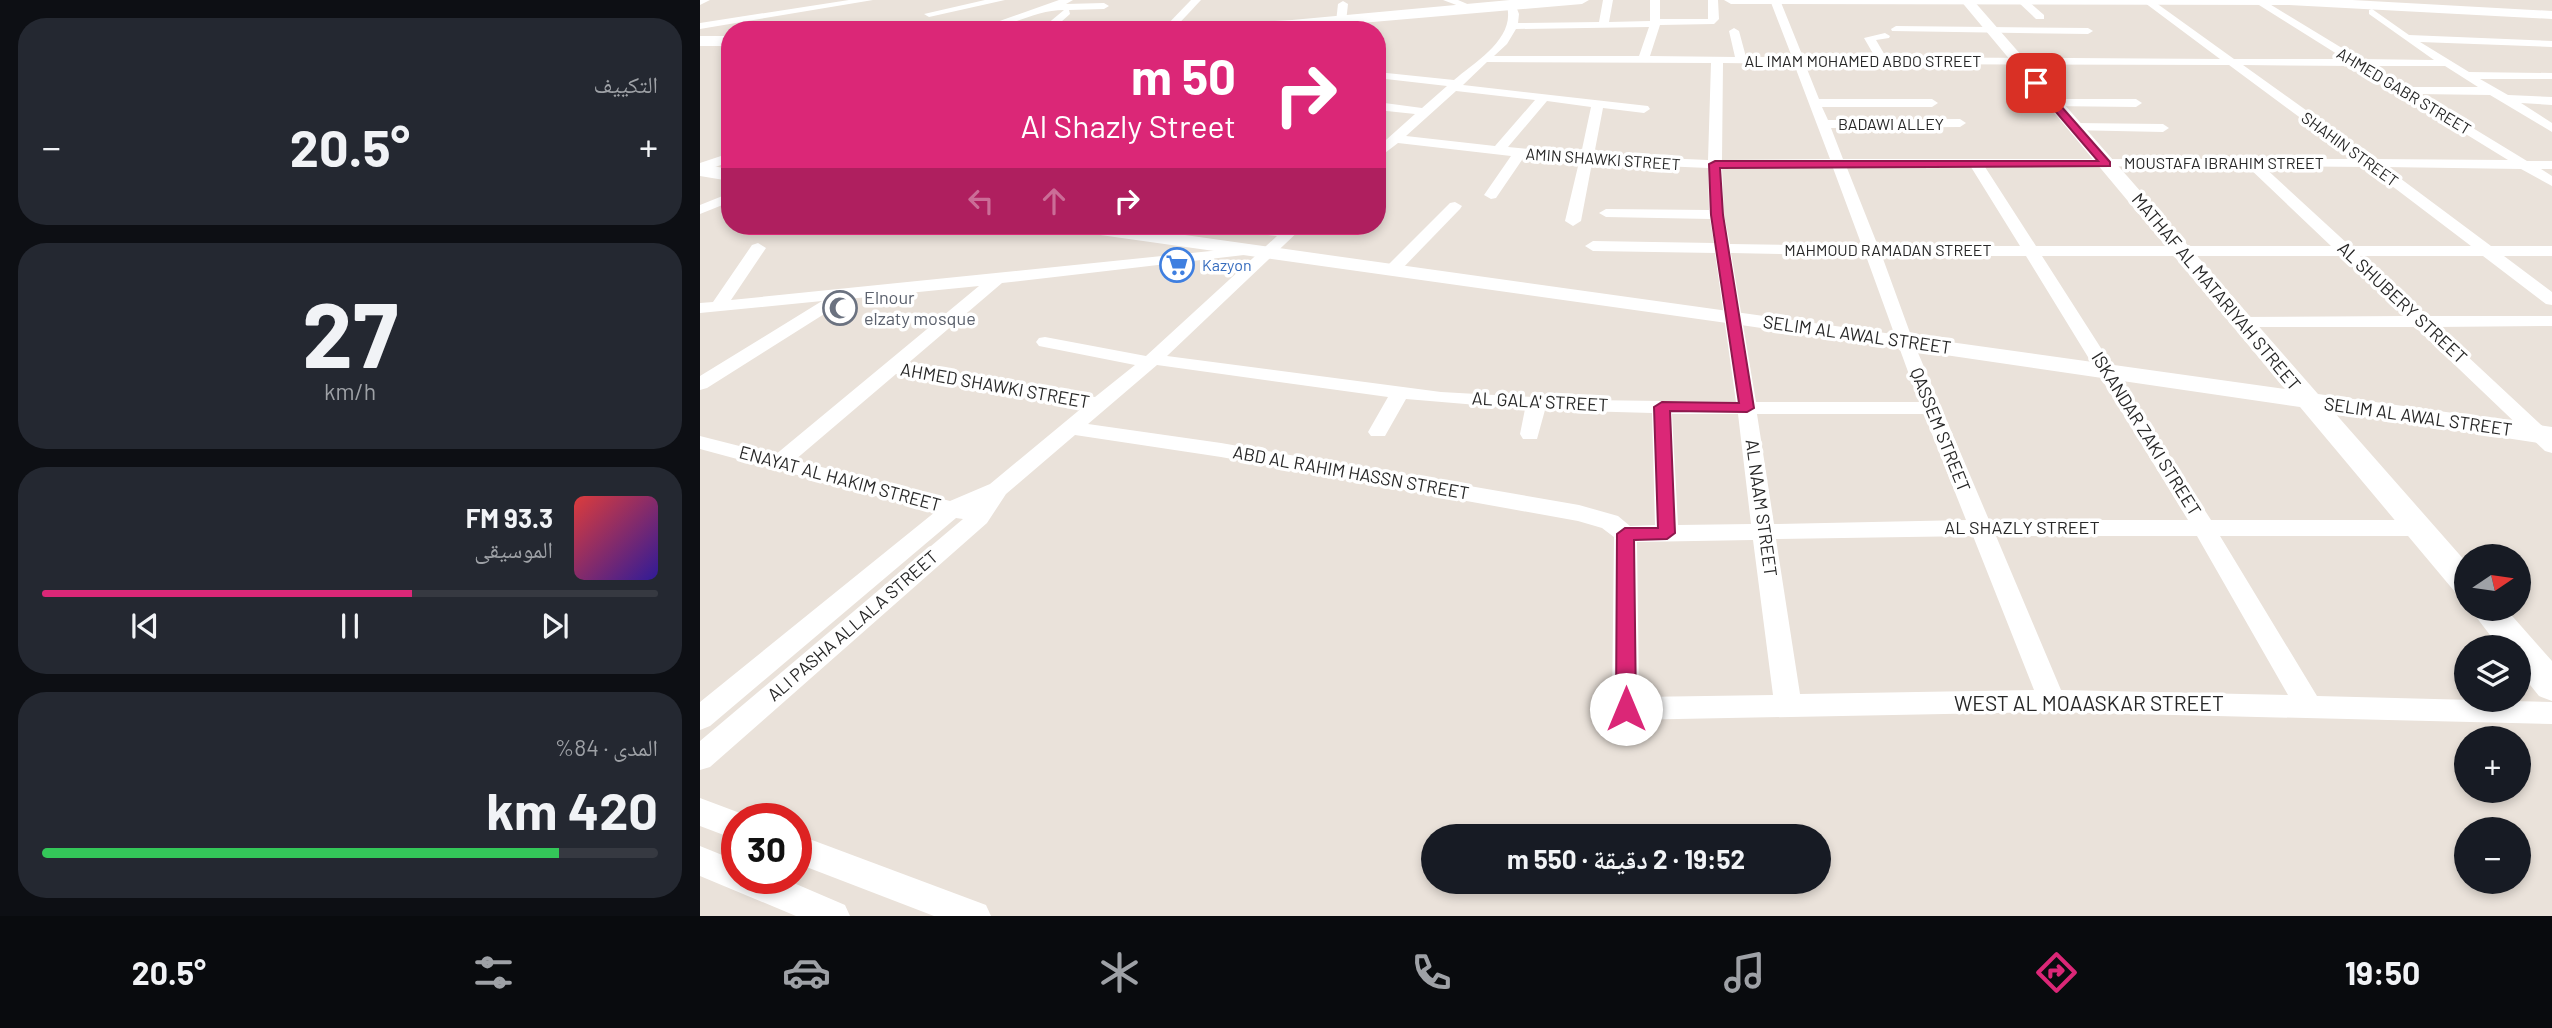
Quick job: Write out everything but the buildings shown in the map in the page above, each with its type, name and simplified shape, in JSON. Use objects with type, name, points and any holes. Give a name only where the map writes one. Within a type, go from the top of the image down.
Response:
[{"type":"main road","points":[[1347,21],[1461,2],[1582,0]]},
{"type":"main road","points":[[1731,0],[2305,2],[2404,4],[2552,15]]},
{"type":"main road","points":[[2259,2],[2372,12],[2552,22]]},
{"type":"main road","points":[[700,41],[721,41]]},
{"type":"street","points":[[700,2],[705,0]]},
{"type":"street","points":[[733,21],[868,0]]},
{"type":"street","points":[[926,0],[930,18],[1000,0]]},
{"type":"street","points":[[1006,21],[1068,0]]},
{"type":"street","points":[[1176,21],[1196,0]]},
{"type":"street","points":[[1596,37],[1603,23],[1608,0]]},
{"type":"street","points":[[1643,60],[1655,23],[1655,0]]},
{"type":"street","points":[[1513,26],[1710,22],[1714,19],[1713,0]]},
{"type":"street","name":"QASSEM STREET","points":[[1775,0],[1904,341],[2052,701]]},
{"type":"street","points":[[1386,147],[1487,59],[1513,26],[1515,17],[1511,1]]},
{"type":"street","name":"MATHAF AL MATARIYAH STREET","points":[[1966,1],[2454,570]]},
{"type":"street","points":[[2025,1],[2040,18]]},
{"type":"street","name":"SHAHIN STREET","points":[[2147,1],[2369,162],[2552,300]]},
{"type":"street","name":"AHMED GABR STREET","points":[[2259,2],[2552,182]]},
{"type":"street","points":[[1341,21],[1343,4]]},
{"type":"street","points":[[1047,7],[1104,6]]},
{"type":"street","points":[[786,13],[870,12]]},
{"type":"street","points":[[1056,21],[1067,12]]},
{"type":"street","points":[[2372,12],[2407,38],[2552,128]]},
{"type":"street","points":[[700,26],[721,23]]},
{"type":"street","points":[[1896,29],[2088,31]]},
{"type":"street","points":[[1734,31],[1741,60]]},
{"type":"street","points":[[1883,61],[1869,38],[1885,36]]},
{"type":"street","points":[[2407,38],[2552,44]]},
{"type":"street","points":[[2432,54],[2459,55]]},
{"type":"street","name":"AL IMAM MOHAMED ABDO STREET","points":[[1487,59],[2448,63]]},
{"type":"street","name":"AL NAAM STREET","points":[[1717,60],[1717,215],[1734,317],[1788,706]]},
{"type":"street","points":[[2094,62],[2110,78]]},
{"type":"street","points":[[2186,63],[2206,78]]},
{"type":"street","points":[[2466,75],[2552,76]]},
{"type":"street","points":[[1386,76],[1644,109]]},
{"type":"street","points":[[2404,90],[2493,91]]},
{"type":"street","points":[[1498,150],[1543,98]]},
{"type":"street","points":[[2506,99],[2552,101]]},
{"type":"street","points":[[1814,103],[1932,103]]},
{"type":"street","points":[[2053,103],[2136,103]]},
{"type":"street","points":[[1573,221],[1598,104]]},
{"type":"street","points":[[1386,107],[1425,112]]},
{"type":"street","name":"BADAWI ALLEY","points":[[1822,124],[1960,123]]},
{"type":"street","points":[[2074,127],[2163,128]]},
{"type":"street","name":"AMIN SHAWKI STREET","points":[[1395,139],[1587,159],[1715,164],[2106,164]]},
{"type":"street","points":[[1491,195],[1520,153]]},
{"type":"street","points":[[700,169],[721,161]]},
{"type":"street","name":"AL SHUBERY STREET","points":[[2250,162],[2548,438]]},
{"type":"street","name":"ISKANDAR ZAKI STREET","points":[[1977,164],[2204,528],[2309,707]]},
{"type":"street","name":"MOUSTAFA IBRAHIM STREET","points":[[2106,164],[2552,164]]},
{"type":"street","points":[[700,169],[721,173]]},
{"type":"street","points":[[700,210],[721,201]]},
{"type":"street","points":[[1392,270],[1455,206]]},
{"type":"street","points":[[1606,213],[1717,215]]},
{"type":"street","name":"SELIM AL AWAL STREET","points":[[1177,235],[1255,251],[1904,341],[2548,438]]},
{"type":"street","name":"ALI PASHA ALLALA STREET","points":[[700,718],[953,509],[998,489],[1151,360],[1255,251],[1284,235]]},
{"type":"street","name":"MAHMOUD RAMADAN STREET","points":[[1593,246],[1872,251],[2552,251]]},
{"type":"street","points":[[718,307],[758,247]]},
{"type":"street","points":[[700,308],[1255,251]]},
{"type":"street","points":[[779,463],[997,279]]},
{"type":"street","points":[[700,384],[845,294]]},
{"type":"street","points":[[2241,322],[2552,321]]},
{"type":"street","name":"AL GALA' STREET","points":[[1045,342],[1151,360],[1401,391],[1536,404],[1931,408]]},
{"type":"street","name":"AHMED SHAWKI STREET","points":[[891,368],[1098,404]]},
{"type":"street","points":[[1378,432],[1401,391]]},
{"type":"street","points":[[1530,433],[1536,404]]},
{"type":"street","points":[[1662,407],[1667,533]]},
{"type":"street","name":"ABD AL RAHIM HASSN STREET","points":[[1071,428],[1222,450],[1579,513],[1610,522],[1625,534]]},
{"type":"street","name":"ENAYAT AL HAKIM STREET","points":[[700,442],[979,518]]},
{"type":"street","name":"ALI PASHA ALLALA STREET","points":[[700,758],[979,518],[998,489]]},
{"type":"street","name":"AL SHAZLY STREET","points":[[1625,534],[1980,528],[2418,528]]},
{"type":"street","name":"WEST AL MOAASKAR STREET","points":[[1625,534],[1626,709],[2052,701],[2552,713]]},
{"type":"street","points":[[2497,621],[2552,686]]},
{"type":"street","points":[[814,624],[845,634]]},
{"type":"street","points":[[700,812],[721,820]]},
{"type":"street","points":[[812,854],[975,916]]},
{"type":"street","points":[[700,861],[721,870]]},
{"type":"street","points":[[781,894],[834,916]]},
{"type":"place","name":"Kazyon","points":[[1177,265]]},
{"type":"place","name":"Elnour elzaty mosque","points":[[840,308]]},
{"type":"route","points":[[1626,709],[1625,534],[1667,533],[1662,407],[1747,408],[1717,215],[1715,164],[2106,164],[2036,83]]}]
